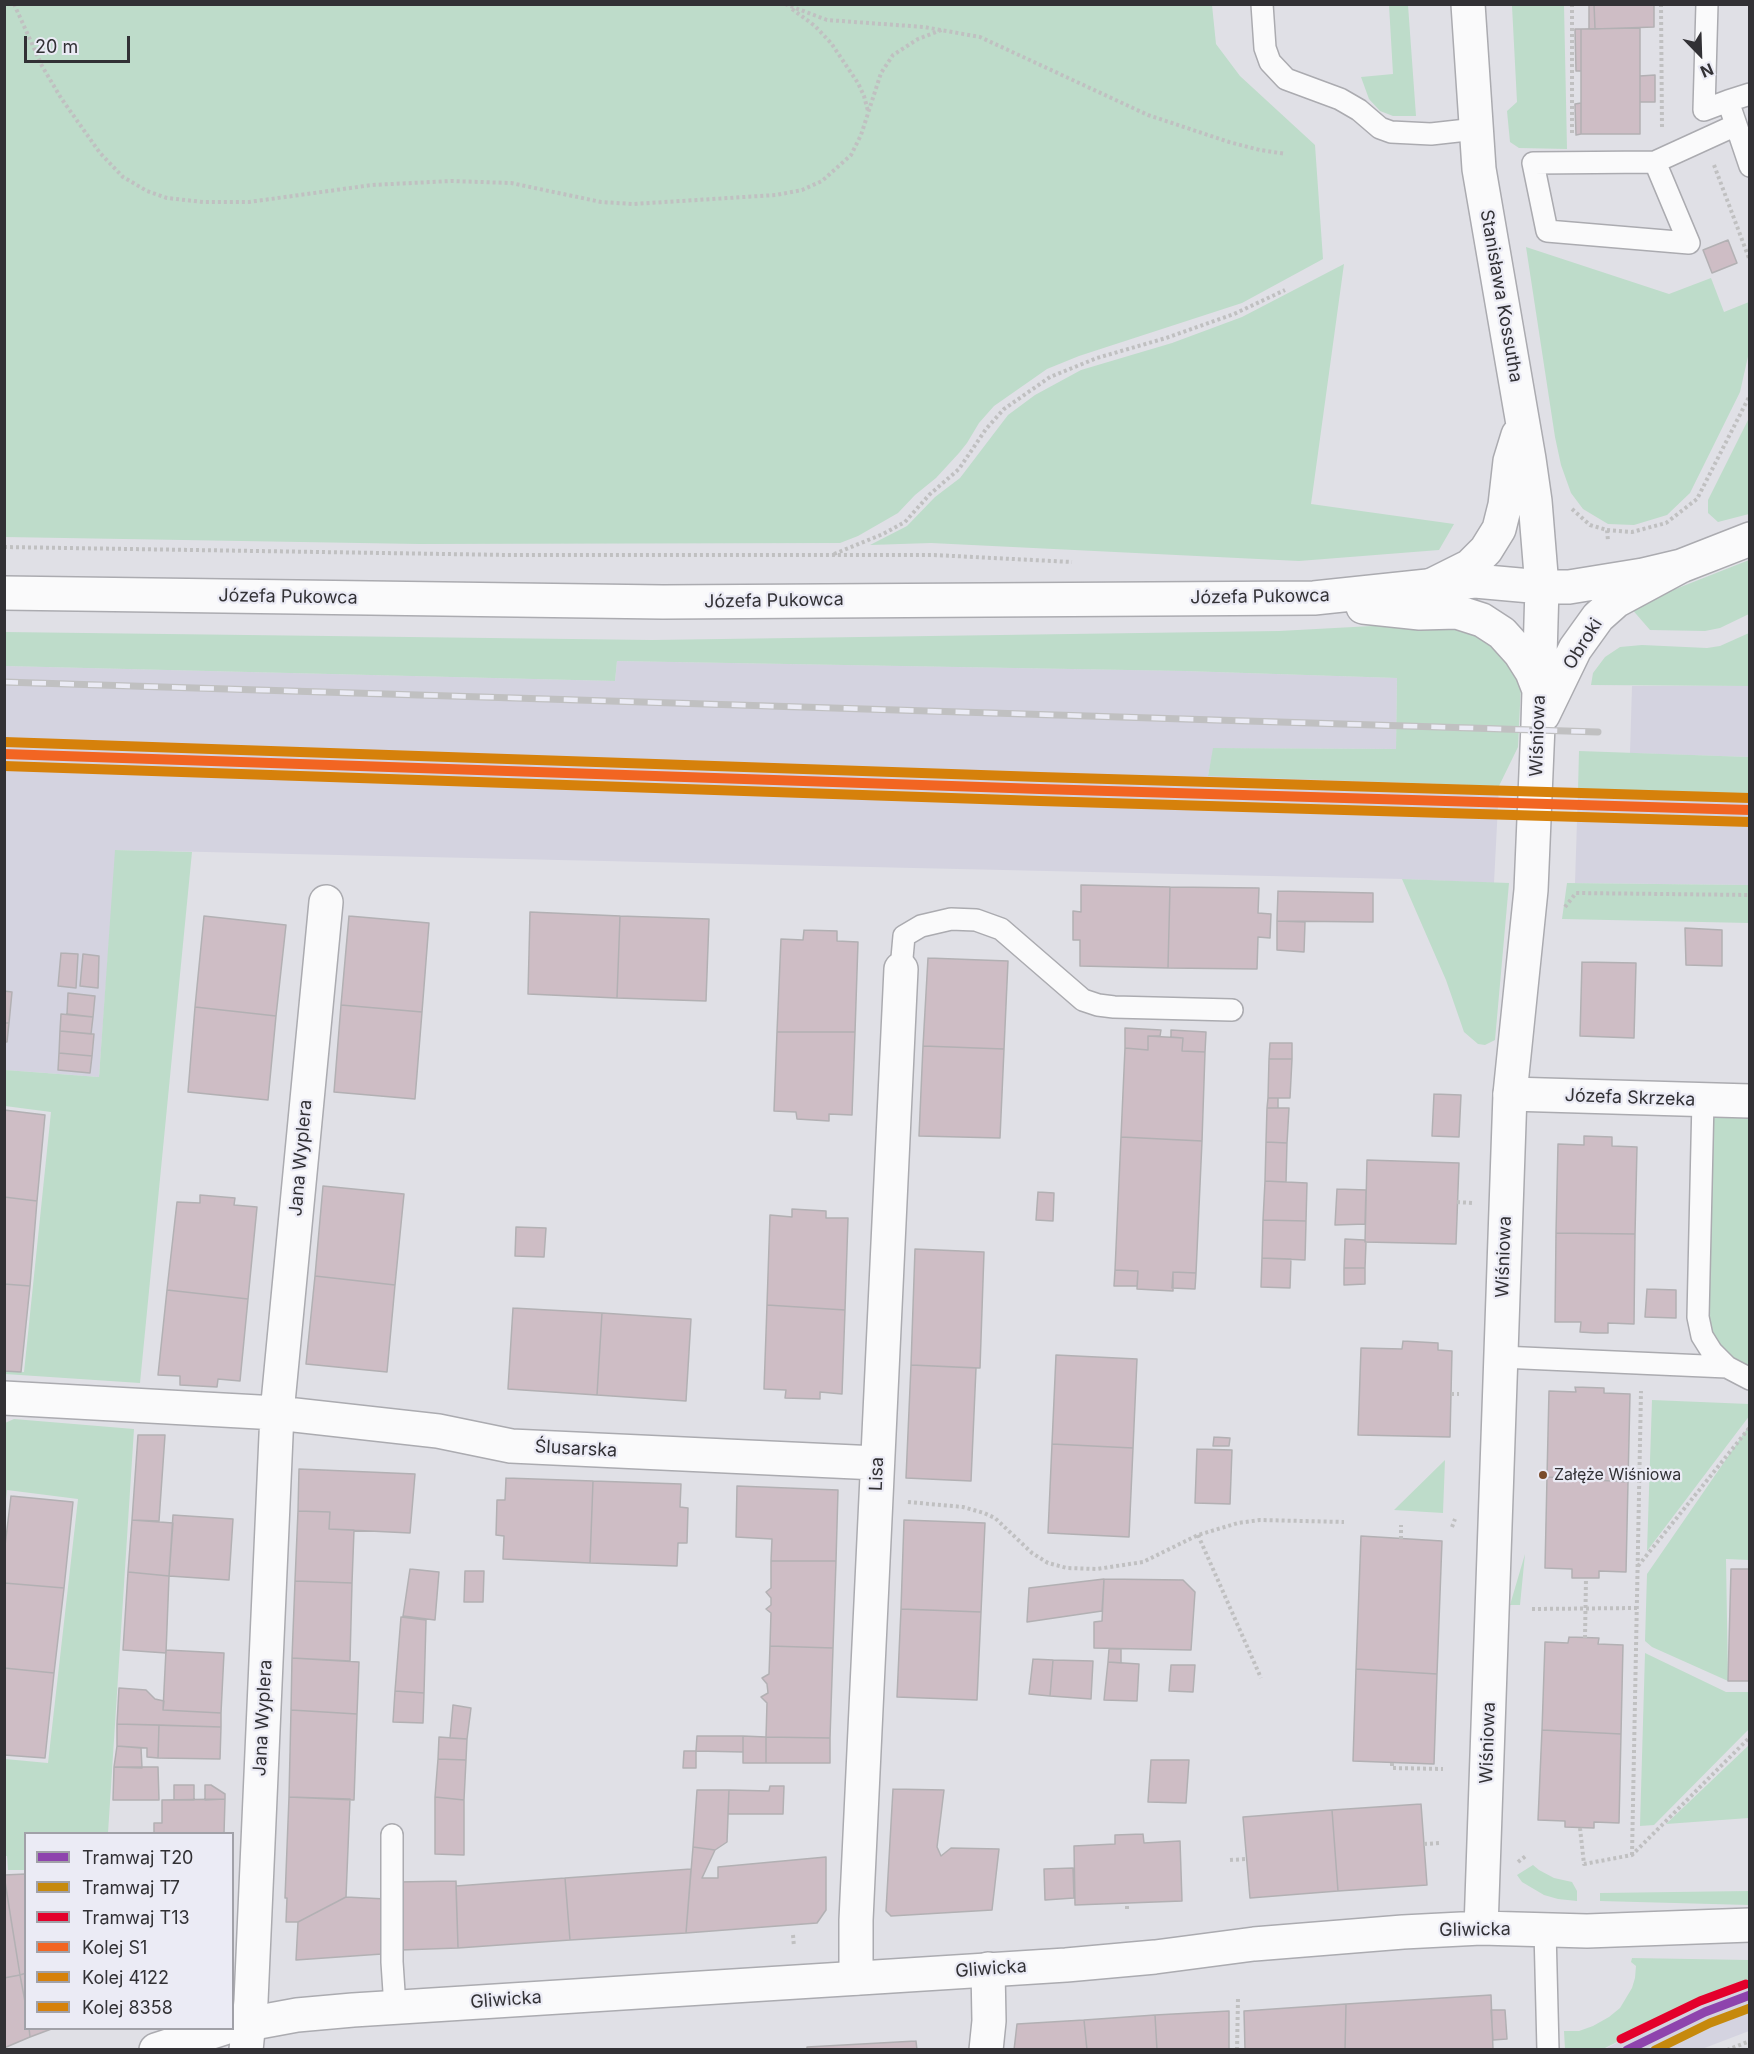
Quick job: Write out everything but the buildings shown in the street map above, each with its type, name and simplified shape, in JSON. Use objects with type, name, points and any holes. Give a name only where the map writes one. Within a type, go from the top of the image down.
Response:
[{"type":"street","name":"Stanisława Kossutha","points":[[1468,4],[1479,169],[1535,501],[1542,587]]},
{"type":"street","points":[[1429,586],[1470,566],[1486,550],[1499,529],[1506,505],[1510,461],[1522,422]]},
{"type":"street","name":"Obroki","points":[[1538,725],[1575,649],[1598,617],[1616,601],[1681,566],[1749,539]]},
{"type":"street","name":"Obroki","points":[[1542,587],[1569,587],[1681,566]]},
{"type":"street","name":"Józefa Pukowca","points":[[4,593],[663,602],[1314,598],[1475,581],[1542,587]]},
{"type":"street","name":"Wiśniowa","points":[[1482,1928],[1510,1094],[1530,890],[1540,692],[1542,587]]},
{"type":"street","points":[[1314,598],[1369,608],[1419,613],[1457,612],[1482,620],[1502,633],[1520,653],[1532,672],[1540,692]]},
{"type":"street","name":"Jana Wyplera","points":[[237,2032],[251,2001],[277,1413],[326,903]]},
{"type":"street","name":"Lisa","points":[[856,1978],[856,1920],[902,969]]},
{"type":"street","name":"Józefa Skrzeka","points":[[1510,1094],[1749,1101]]},
{"type":"street","points":[[4,1398],[277,1413]]},
{"type":"street","name":"Ślusarska","points":[[277,1413],[438,1431],[511,1446],[877,1463]]},
{"type":"street","name":"Gliwicka","points":[[156,2049],[237,2032],[297,2015],[395,2007],[988,1970],[1155,1957],[1254,1944],[1482,1928],[1587,1931],[1749,1925]]},
{"type":"street","points":[[986,2049],[989,2021],[988,1970]]},
{"type":"lane","points":[[1262,4],[1265,48],[1270,62],[1286,80],[1340,99],[1359,110],[1380,128],[1391,132],[1431,134],[1476,129]]},
{"type":"lane","points":[[1707,4],[1704,110],[1749,94]]},
{"type":"lane","points":[[1728,101],[1749,166]]},
{"type":"lane","points":[[1655,162],[1689,243],[1547,231],[1533,163],[1655,162],[1736,125]]},
{"type":"lane","points":[[902,969],[904,936],[921,926],[951,919],[976,920],[1001,929],[1083,1000],[1114,1007],[1232,1011]]},
{"type":"lane","points":[[1703,1100],[1698,1317],[1702,1336],[1712,1352],[1727,1367],[1749,1379]]},
{"type":"lane","points":[[1501,1357],[1727,1367]]},
{"type":"lane","points":[[392,1835],[392,1962],[395,2007]]},
{"type":"lane","points":[[1545,1930],[1548,2049]]},
{"type":"path","points":[[14,4],[47,74],[100,153],[123,177],[147,190],[167,198],[203,202],[249,202],[372,185],[451,181],[511,183],[601,202],[633,204],[776,195],[802,190],[822,181],[836,171],[851,155],[868,114],[881,73],[893,55],[918,39],[944,29]]},
{"type":"path","points":[[1572,4],[1572,141]]},
{"type":"path","points":[[1662,4],[1662,135]]},
{"type":"path","points":[[786,5],[815,26],[831,43],[858,83],[868,114]]},
{"type":"path","points":[[786,5],[827,20],[944,29],[980,37],[1148,115],[1229,142],[1286,154]]},
{"type":"path","points":[[830,555],[883,534],[905,522],[929,495],[958,469],[986,429],[1004,409],[1050,377],[1097,358],[1166,338],[1234,314],[1285,290]]},
{"type":"path","points":[[1570,507],[1590,525],[1607,530],[1632,532],[1666,523],[1697,499],[1749,395]]},
{"type":"path","points":[[1607,530],[1608,541]]},
{"type":"path","points":[[4,548],[509,555],[934,555],[1073,562]]},
{"type":"path","points":[[1560,913],[1576,893],[1749,895]]},
{"type":"path","points":[[1457,1203],[1478,1203]]},
{"type":"path","points":[[1632,1855],[1642,1364]]},
{"type":"path","points":[[1451,1394],[1459,1394]]},
{"type":"path","points":[[1638,1567],[1749,1427]]},
{"type":"path","points":[[876,1500],[945,1505],[984,1513],[1002,1524],[1032,1553],[1048,1563],[1067,1568],[1097,1569],[1143,1562],[1198,1535],[1238,1523],[1260,1520],[1344,1522]]},
{"type":"path","points":[[1452,1527],[1455,1519]]},
{"type":"path","points":[[1401,1525],[1401,1539]]},
{"type":"path","points":[[1198,1535],[1261,1678]]},
{"type":"path","points":[[1585,1638],[1586,1578]]},
{"type":"path","points":[[1532,1610],[1637,1608]]},
{"type":"path","points":[[1580,1828],[1584,1864],[1632,1855],[1749,1737]]},
{"type":"path","points":[[1392,1763],[1392,1768],[1443,1769]]},
{"type":"path","points":[[1424,1844],[1440,1843]]},
{"type":"path","points":[[1230,1860],[1247,1859]]},
{"type":"path","points":[[1127,1903],[1127,1909]]},
{"type":"path","points":[[1237,2049],[1238,1998]]},
{"type":"path","points":[[1728,2049],[1749,2041]]},
{"type":"shaded area","points":[[617,661],[1185,671],[1397,678],[1396,749],[1214,748],[1208,775],[1499,786],[1494,883],[116,850],[99,1077],[5,1070],[5,666],[615,681]]},
{"type":"shaded area","points":[[1632,686],[1749,686],[1749,757],[1630,753]]},
{"type":"shaded area","points":[[1578,790],[1749,794],[1749,885],[1575,883]]},
{"type":"shaded area","points":[[1749,1984],[1749,2031],[1702,2049],[1603,2050],[1681,2010]]},
{"type":"green space","points":[[4,5],[1212,5],[1216,44],[1240,76],[1315,145],[1323,259],[1242,303],[1079,356],[1047,369],[994,406],[979,423],[959,453],[898,513],[858,536],[840,543],[419,544],[5,537]]},
{"type":"green space","points":[[1389,5],[1408,5],[1416,116],[1393,116],[1380,111],[1369,99],[1361,77],[1393,74]]},
{"type":"green space","points":[[1564,5],[1567,149],[1519,148],[1510,142],[1507,111],[1517,102],[1512,6]]},
{"type":"green space","points":[[1526,247],[1669,294],[1711,278],[1724,312],[1749,302],[1749,352],[1740,392],[1690,493],[1667,515],[1634,525],[1608,524],[1583,509],[1571,493],[1561,465],[1555,437]]},
{"type":"green space","points":[[1344,264],[1311,504],[1454,524],[1439,550],[1299,561],[931,543],[870,545],[907,526],[935,497],[960,478],[1008,415],[1035,395],[1081,370],[1172,343],[1242,317]]},
{"type":"green space","points":[[1749,418],[1749,514],[1718,522],[1708,513],[1708,500]]},
{"type":"green space","points":[[1749,560],[1749,614],[1720,628],[1705,631],[1650,630],[1630,607]]},
{"type":"green space","points":[[1446,622],[1498,644],[1521,684],[1518,747],[1499,786],[1208,776],[1213,748],[1396,749],[1397,678],[1185,671],[617,661],[615,681],[5,666],[5,632],[652,640],[1279,631]]},
{"type":"green space","points":[[1749,633],[1749,686],[1591,685],[1593,673],[1605,657],[1620,647],[1642,645],[1707,648],[1720,646]]},
{"type":"green space","points":[[1579,751],[1749,757],[1749,794],[1578,790]]},
{"type":"green space","points":[[115,850],[192,852],[140,1383],[5,1374],[4,1371],[24,1372],[51,1112],[5,1106],[5,1070],[99,1077]]},
{"type":"green space","points":[[1402,879],[1509,883],[1495,1040],[1485,1045],[1478,1044],[1464,1032],[1446,980]]},
{"type":"green space","points":[[1567,883],[1749,885],[1749,923],[1562,919]]},
{"type":"green space","points":[[1707,1112],[1749,1113],[1749,1373],[1731,1363],[1709,1334]]},
{"type":"green space","points":[[1652,1400],[1749,1404],[1750,1415],[1647,1551]]},
{"type":"green space","points":[[14,1419],[134,1429],[108,1832],[24,1832],[24,1870],[8,1870],[7,1856],[5,1856],[5,1759],[48,1763],[78,1499],[7,1490],[5,1507],[5,1423]]},
{"type":"green space","points":[[1749,1426],[1749,1560],[1726,1559],[1728,1681],[1652,1647],[1645,1641],[1647,1574]]},
{"type":"green space","points":[[1445,1460],[1443,1513],[1394,1510]]},
{"type":"green space","points":[[1525,1554],[1520,1605],[1510,1605]]},
{"type":"green space","points":[[1645,1653],[1726,1692],[1749,1692],[1750,1728],[1654,1825],[1640,1826]]},
{"type":"green space","points":[[1749,1745],[1749,1818],[1666,1824]]},
{"type":"green space","points":[[1533,1865],[1554,1878],[1572,1882],[1577,1891],[1577,1901],[1544,1895],[1522,1882],[1517,1875]]},
{"type":"green space","points":[[1749,1891],[1749,1905],[1600,1901],[1600,1893]]},
{"type":"green space","points":[[1632,1958],[1749,1960],[1749,1984],[1681,2010],[1603,2049],[1565,2049],[1564,2031],[1579,2031],[1593,2026],[1620,2008],[1635,1978],[1636,1966],[1631,1962]]},
{"type":"railway","points":[[4,682],[1598,732]]},
{"type":"tram line","name":"T13","points":[[1621,2039],[1700,2001],[1746,1984]]},
{"type":"tram line","name":"T20","points":[[1627,2050],[1705,2012],[1750,1995]]},
{"type":"tram line","name":"T7","points":[[1655,2050],[1710,2023],[1750,2008]]},
{"type":"rail line","name":"8358","points":[[4,742],[1750,798]]},
{"type":"rail line","name":"S1","points":[[4,754],[1750,810]]},
{"type":"rail line","name":"4122","points":[[4,766],[1750,822]]},
{"type":"place","name":"Załęże Wiśniowa","points":[[1543,1475]]}]
